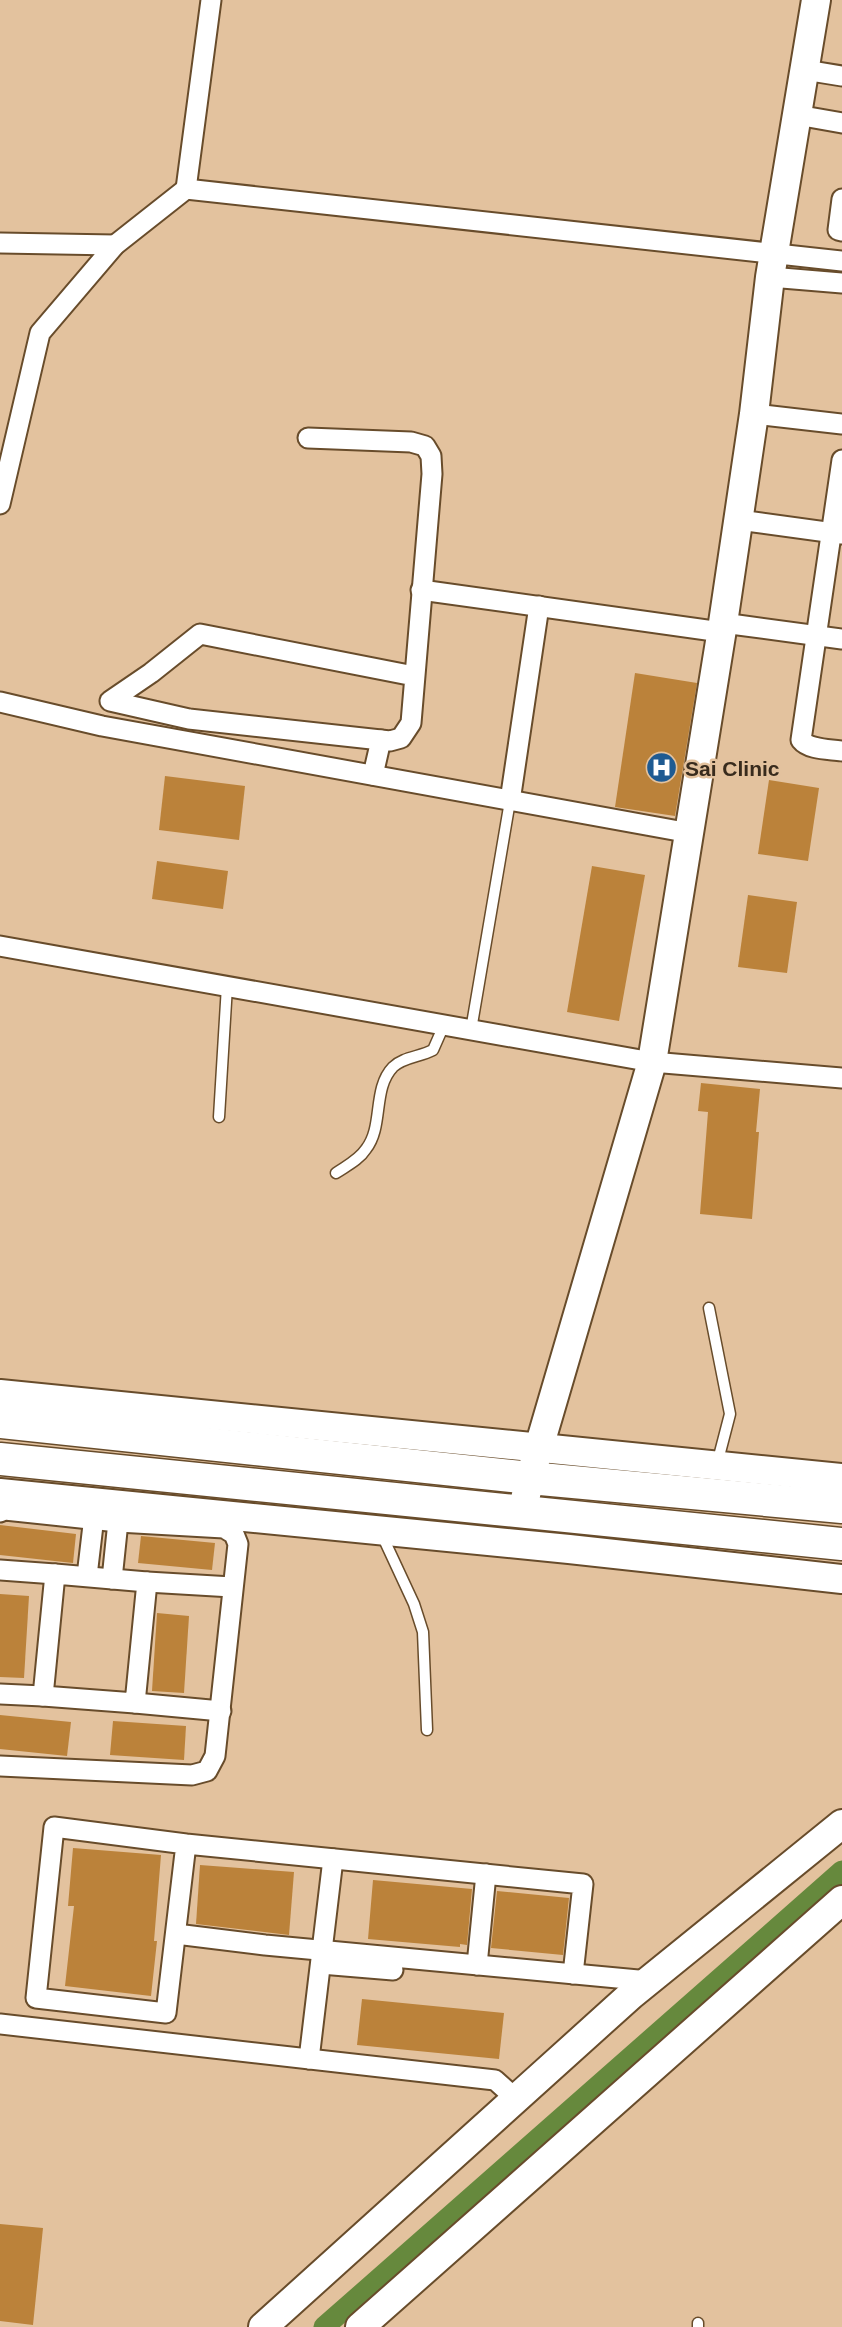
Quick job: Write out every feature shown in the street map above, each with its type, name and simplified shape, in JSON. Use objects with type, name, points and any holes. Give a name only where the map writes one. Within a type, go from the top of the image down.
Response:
[{"type":"main road","points":[[0,1422],[530,1478],[842,1507]]},
{"type":"main road","points":[[0,1458],[842,1544]]},
{"type":"street","points":[[0,504],[40,333],[115,245],[186,189],[211,0]]},
{"type":"street","points":[[522,1512],[652,1062],[722,628],[754,414],[772,266],[816,0]]},
{"type":"street","points":[[805,70],[842,76]]},
{"type":"street","points":[[797,115],[842,123]]},
{"type":"street","points":[[186,189],[772,266],[842,283]]},
{"type":"street","points":[[842,200],[838,230],[842,231]]},
{"type":"street","points":[[0,243],[115,245]]},
{"type":"street","points":[[772,266],[842,261]]},
{"type":"street","points":[[754,414],[842,424]]},
{"type":"street","points":[[308,438],[411,442],[425,446],[431,456],[432,474],[411,723],[401,738],[390,741],[189,719],[110,701],[200,634],[414,676]]},
{"type":"street","points":[[842,460],[837,533],[816,636],[801,740],[811,746],[842,751]]},
{"type":"street","points":[[738,520],[837,533]]},
{"type":"street","points":[[421,590],[722,628],[842,639]]},
{"type":"street","points":[[510,800],[539,606]]},
{"type":"street","points":[[0,702],[102,726],[690,834]]},
{"type":"street","points":[[373,775],[381,740]]},
{"type":"street","points":[[0,946],[652,1062],[842,1078]]},
{"type":"street","points":[[0,1394],[842,1478]]},
{"type":"street","points":[[0,1493],[107,1512],[224,1528],[234,1534],[238,1544],[215,1756],[207,1771],[192,1774],[0,1766]]},
{"type":"street","points":[[0,1512],[107,1512],[379,1531],[842,1579]]},
{"type":"street","points":[[88,1576],[107,1512]]},
{"type":"street","points":[[107,1512],[112,1579]]},
{"type":"street","points":[[0,1570],[232,1587]]},
{"type":"street","points":[[43,1696],[55,1574]]},
{"type":"street","points":[[135,1703],[147,1582]]},
{"type":"street","points":[[0,1694],[221,1711]]},
{"type":"street","points":[[263,2327],[515,2098],[642,1987],[842,1824]]},
{"type":"street","points":[[186,1844],[166,2013],[36,1998],[54,1827],[186,1844],[583,1884],[581,1979]]},
{"type":"street","points":[[309,2059],[333,1859]]},
{"type":"street","points":[[477,1965],[486,1874]]},
{"type":"street","points":[[360,2327],[842,1900]]},
{"type":"street","points":[[176,1934],[322,1957],[581,1979]]},
{"type":"street","points":[[322,1957],[477,1965],[642,1987]]},
{"type":"street","points":[[0,2024],[495,2080],[515,2098]]},
{"type":"lane","points":[[471,1030],[510,800]]},
{"type":"lane","points":[[219,1117],[227,986]]},
{"type":"lane","points":[[336,1172],[361,1156],[373,1137],[387,1075],[400,1061],[433,1050],[444,1025]]},
{"type":"lane","points":[[709,1308],[730,1414],[717,1466]]},
{"type":"lane","points":[[379,1531],[414,1604],[423,1632],[427,1730]]},
{"type":"building","points":[[635,673],[697,683],[675,816],[615,807]]},
{"type":"building","points":[[165,776],[245,786],[239,840],[159,830]]},
{"type":"building","points":[[769,780],[819,788],[808,861],[758,854]]},
{"type":"building","points":[[157,861],[228,871],[223,909],[152,899]]},
{"type":"building","points":[[592,866],[645,875],[619,1021],[567,1012]]},
{"type":"building","points":[[748,895],[797,902],[787,973],[738,967]]},
{"type":"building","points":[[701,1083],[760,1089],[752,1219],[700,1214],[708,1112],[698,1111]]},
{"type":"building","points":[[0,1525],[76,1534],[73,1563],[0,1555]]},
{"type":"building","points":[[141,1536],[215,1543],[212,1570],[138,1563]]},
{"type":"building","points":[[0,1594],[29,1596],[24,1678],[0,1677]]},
{"type":"building","points":[[157,1613],[189,1616],[184,1693],[152,1691]]},
{"type":"building","points":[[0,1715],[71,1722],[67,1756],[0,1749]]},
{"type":"building","points":[[113,1721],[186,1726],[184,1760],[110,1755]]},
{"type":"building","points":[[73,1848],[161,1855],[151,1996],[65,1986],[74,1906],[68,1906]]},
{"type":"building","points":[[200,1865],[294,1872],[289,1935],[196,1924]]},
{"type":"building","points":[[373,1880],[472,1889],[467,1945],[460,1944],[460,1947],[368,1939]]},
{"type":"building","points":[[497,1891],[569,1898],[563,1955],[491,1948]]},
{"type":"building","points":[[362,1999],[504,2013],[499,2059],[357,2045]]},
{"type":"building","points":[[0,2224],[43,2228],[33,2325],[0,2321]]},
{"type":"waterway","points":[[324,2327],[842,1871]]},
{"type":"place","name":"Sai Clinic","points":[[662,768]]}]
